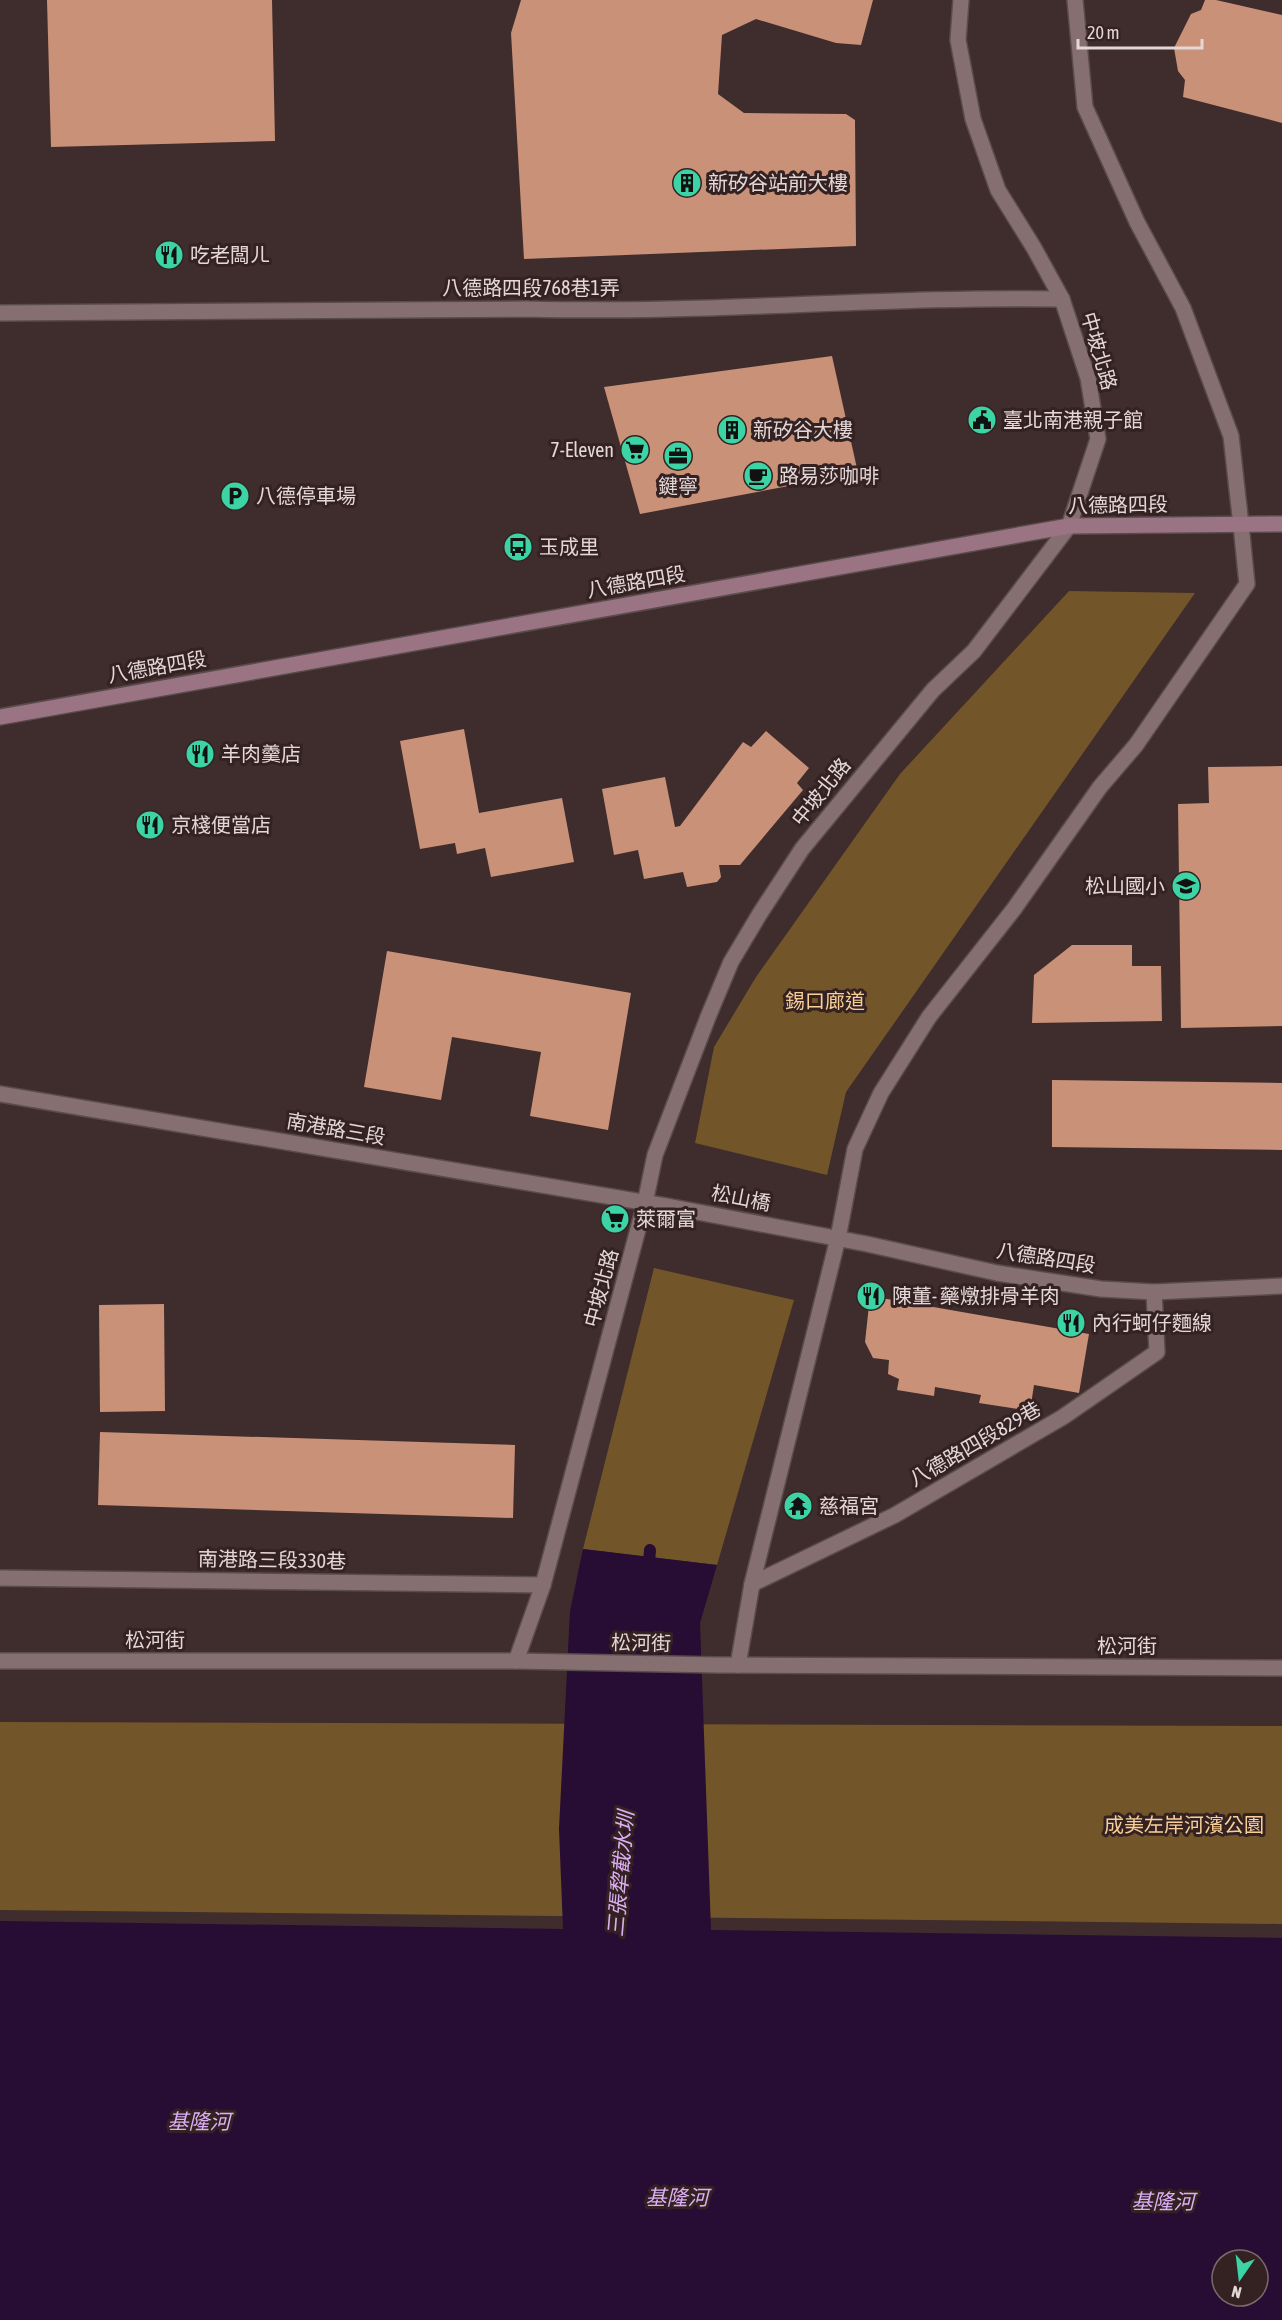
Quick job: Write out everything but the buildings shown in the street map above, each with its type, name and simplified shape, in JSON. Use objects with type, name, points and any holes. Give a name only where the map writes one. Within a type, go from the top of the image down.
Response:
[{"type":"main road","name":"八德路四段","points":[[0,717],[1069,525],[1282,524]]},
{"type":"street","name":"中坡北路","points":[[516,1661],[543,1585],[645,1203],[655,1155],[731,962],[801,849],[933,690],[974,651],[1069,525],[1098,439],[1088,378],[1062,299],[998,190],[973,119],[958,40],[961,0]]},
{"type":"street","points":[[738,1665],[752,1584],[838,1239],[855,1149],[881,1093],[929,1017],[1014,909],[1100,787],[1136,745],[1247,584],[1231,436],[1187,319],[1137,222],[1085,107],[1075,0]]},
{"type":"street","name":"八德路四段768巷1弄","points":[[0,313],[599,310],[988,298],[1062,299]]},
{"type":"street","name":"南港路三段","points":[[0,1094],[666,1206]]},
{"type":"street","name":"松山橋","points":[[666,1206],[807,1232]]},
{"type":"street","name":"八德路四段","points":[[807,1232],[997,1273],[1101,1288],[1154,1292],[1282,1286]]},
{"type":"street","name":"八德路四段829巷","points":[[752,1584],[896,1515],[1063,1417],[1157,1352],[1154,1292]]},
{"type":"street","name":"南港路三段330巷","points":[[0,1578],[543,1585]]},
{"type":"street","name":"松河街","points":[[0,1661],[516,1661],[717,1665],[1282,1668]]},
{"type":"green space","name":"錫口廊道","points":[[1069,591],[1195,593],[846,1092],[827,1175],[695,1143],[714,1047],[756,977],[900,774]]},
{"type":"green space","points":[[654,1268],[794,1300],[717,1565],[583,1549]]},
{"type":"green space","name":"成美左岸河濱公園","points":[[0,1722],[1282,1726],[1282,1924],[0,1910]]},
{"type":"water","name":"基隆河","points":[[583,1549],[717,1565],[700,1623],[711,1930],[1282,1938],[1282,2320],[0,2320],[0,1921],[563,1929],[559,1829],[570,1611]]},
{"type":"waterway","name":"三張犂截水圳","points":[[648,1573],[650,1550]]},
{"type":"place","name":"新矽谷站前大樓","points":[[687,183]]},
{"type":"place","name":"吃老闆ㄦ","points":[[169,255]]},
{"type":"place","name":"臺北南港親子館","points":[[982,420]]},
{"type":"place","name":"新矽谷大樓","points":[[732,430]]},
{"type":"place","name":"7-Eleven","points":[[635,450]]},
{"type":"place","name":"鍵寧","points":[[678,456]]},
{"type":"place","name":"路易莎咖啡","points":[[758,476]]},
{"type":"place","name":"八德停車場","points":[[235,496]]},
{"type":"place","name":"玉成里","points":[[518,547]]},
{"type":"place","name":"羊肉羹店","points":[[200,754]]},
{"type":"place","name":"京棧便當店","points":[[150,825]]},
{"type":"place","name":"松山國小","points":[[1186,886]]},
{"type":"place","name":"萊爾富","points":[[615,1219]]},
{"type":"place","name":"陳董- 藥燉排骨羊肉","points":[[871,1296]]},
{"type":"place","name":"內行蚵仔麵線","points":[[1071,1323]]},
{"type":"place","name":"慈福宮","points":[[798,1506]]}]
